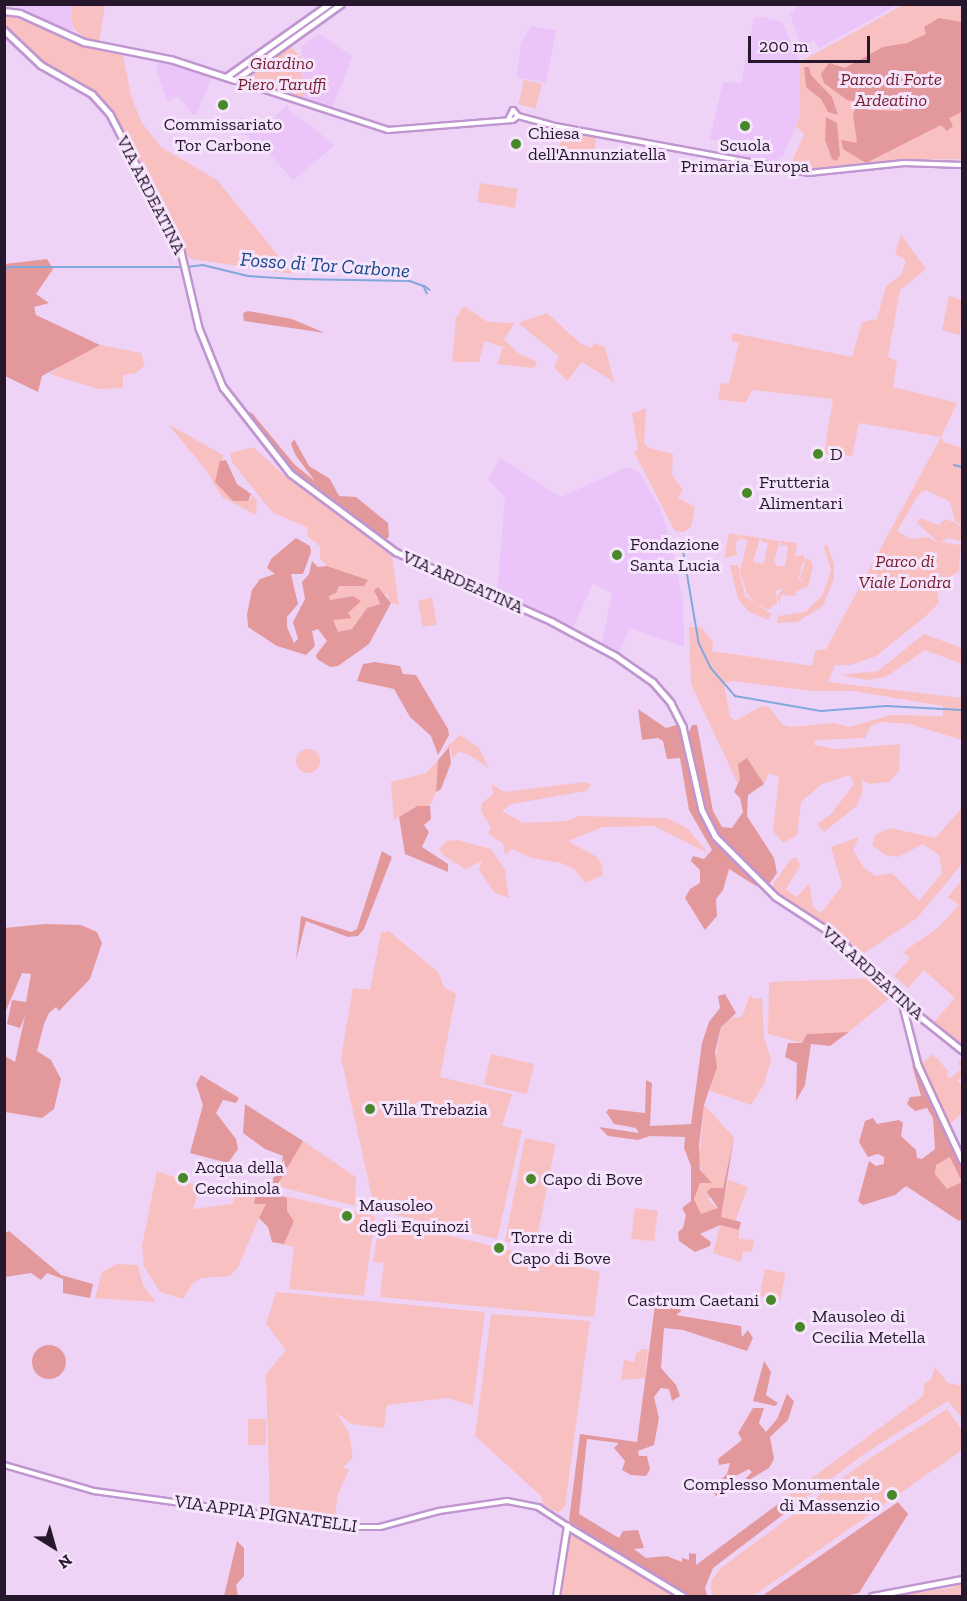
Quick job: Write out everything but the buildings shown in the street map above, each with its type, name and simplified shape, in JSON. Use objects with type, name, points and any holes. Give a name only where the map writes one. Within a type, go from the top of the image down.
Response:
[{"type":"main road","points":[[226,77],[329,4]]},
{"type":"main road","points":[[4,11],[20,13],[84,42],[170,59],[235,80],[341,4]]},
{"type":"main road","name":"VIA ARDEATINA","points":[[4,30],[38,62],[88,92],[107,110],[186,266],[201,333],[223,387],[291,474],[396,552],[568,629],[653,682],[671,703],[683,727],[702,810],[715,836],[780,900],[847,946],[902,1002],[963,1050]]},
{"type":"main road","points":[[902,1002],[918,1065],[963,1160]]},
{"type":"main road","points":[[556,1596],[567,1526]]},
{"type":"main road","name":"VIA APPIA PIGNATELLI","points":[[567,1526],[682,1596]]},
{"type":"main road","points":[[872,1596],[963,1579]]},
{"type":"street","points":[[235,80],[388,130],[508,118],[513,120],[518,116]]},
{"type":"street","points":[[508,118],[512,110],[518,116],[808,173],[904,163],[963,165]]},
{"type":"street","name":"VIA APPIA PIGNATELLI","points":[[4,1465],[94,1491],[357,1527],[380,1527],[439,1512],[507,1501],[538,1507],[567,1526]]},
{"type":"shaded area","points":[[73,5],[70,17],[74,29],[67,31],[17,7],[5,6]]},
{"type":"shaded area","points":[[799,5],[897,5],[819,48],[814,40],[805,45],[799,41],[790,14]]},
{"type":"shaded area","points":[[763,17],[782,22],[800,62],[800,114],[783,156],[772,163],[733,156],[733,142],[710,139],[723,82],[741,83],[754,18]]},
{"type":"shaded area","points":[[531,26],[556,30],[546,83],[517,77],[521,43]]},
{"type":"shaded area","points":[[319,34],[352,56],[332,110],[302,100],[309,81],[301,77],[302,46]]},
{"type":"shaded area","points":[[167,62],[212,76],[197,114],[192,114],[178,96],[167,102],[156,69],[159,63]]},
{"type":"shaded area","points":[[288,104],[289,110],[335,145],[293,180],[264,148],[236,128],[240,117],[262,129]]},
{"type":"shaded area","name":"Fondazione Santa Lucia","points":[[500,458],[561,497],[627,467],[640,473],[660,508],[670,539],[683,599],[684,647],[630,628],[619,652],[602,643],[612,593],[593,584],[573,627],[497,593],[505,498],[488,479]]},
{"type":"green space","points":[[73,5],[105,5],[99,42],[85,38],[74,29],[70,17]]},
{"type":"green space","name":"Parco di Forte Ardeatino","points":[[903,5],[962,5],[962,159],[897,160],[825,170],[776,164],[791,164],[804,134],[797,127],[793,134],[800,114],[800,62]]},
{"type":"green space","points":[[4,15],[22,17],[65,40],[123,54],[131,96],[142,123],[161,147],[217,180],[293,274],[191,259],[183,251],[110,110],[84,84],[36,58],[5,27]]},
{"type":"green space","points":[[939,18],[962,22],[962,112],[949,118],[953,126],[947,131],[941,125],[866,163],[843,149],[841,140],[857,143],[853,114],[858,104],[868,110],[902,111],[909,101],[869,104],[847,100],[824,83],[821,74],[829,63],[845,68],[883,47],[907,43],[926,34],[924,27]]},
{"type":"green space","name":"Giardino Piero Taruffi","points":[[290,46],[304,60],[301,77],[309,81],[302,100],[246,80]]},
{"type":"green space","points":[[804,67],[809,67],[811,75],[832,97],[838,115],[828,112],[821,99],[806,87]]},
{"type":"green space","points":[[524,80],[542,84],[536,108],[518,104]]},
{"type":"green space","points":[[826,117],[837,123],[840,155],[837,161],[832,159],[825,140]]},
{"type":"green space","points":[[563,131],[596,137],[593,161],[567,158],[558,152]]},
{"type":"green space","points":[[480,183],[518,189],[515,208],[477,202]]},
{"type":"green space","points":[[901,235],[926,269],[900,290],[888,357],[897,361],[893,387],[957,403],[941,437],[859,423],[852,456],[824,454],[833,399],[752,390],[746,403],[718,399],[721,383],[729,384],[739,343],[731,341],[733,333],[852,357],[862,322],[877,319],[886,286],[901,275],[906,260],[895,254]]},
{"type":"green space","points":[[47,259],[53,269],[36,294],[49,303],[34,307],[36,315],[100,345],[42,376],[38,392],[5,376],[5,264]]},
{"type":"green space","points":[[949,296],[962,300],[960,335],[942,330]]},
{"type":"green space","points":[[464,306],[488,322],[515,323],[504,339],[518,353],[537,362],[534,368],[497,364],[503,347],[484,341],[479,362],[452,362],[456,318]]},
{"type":"green space","points":[[248,311],[292,319],[325,333],[244,321],[243,313]]},
{"type":"green space","points":[[547,313],[580,343],[591,348],[594,343],[605,347],[614,382],[582,362],[567,381],[554,367],[559,356],[518,323]]},
{"type":"green space","points":[[100,345],[141,353],[145,365],[136,373],[123,375],[123,388],[98,389],[50,374],[72,357]]},
{"type":"green space","points":[[646,408],[644,443],[649,448],[673,454],[672,475],[683,490],[678,498],[695,507],[691,527],[684,532],[675,531],[634,452],[638,450],[632,414]]},
{"type":"green space","points":[[243,412],[252,413],[295,465],[315,481],[296,456],[291,444],[294,439],[309,466],[330,479],[339,496],[356,497],[388,523],[389,537],[386,539],[303,481]]},
{"type":"green space","points":[[168,424],[223,455],[222,460],[240,501],[252,499],[251,494],[257,500],[256,515],[222,497],[206,470]]},
{"type":"green space","name":"Parco di Viale Londra","points":[[941,437],[944,442],[962,448],[962,526],[955,521],[950,502],[926,490],[919,494],[897,531],[911,539],[927,537],[939,543],[917,523],[920,518],[939,525],[945,519],[954,522],[962,528],[962,541],[948,538],[940,542],[961,545],[959,571],[937,586],[939,603],[926,616],[876,656],[850,665],[835,665],[828,682],[962,698],[962,740],[910,724],[880,722],[870,727],[865,738],[815,740],[814,745],[837,749],[900,744],[899,771],[889,782],[870,784],[861,780],[863,790],[857,806],[824,832],[817,824],[831,814],[854,784],[850,775],[822,784],[801,802],[797,835],[783,843],[773,831],[779,777],[769,773],[764,784],[748,795],[746,801],[691,684],[689,627],[701,627],[713,642],[712,651],[812,666],[815,651],[826,649]],"holes":[[[733,681],[813,691],[853,691],[943,706],[943,716],[891,715],[849,727],[834,723],[791,727],[783,725],[769,707],[762,706],[735,721],[730,717],[724,683]]]},
{"type":"green space","points":[[253,447],[286,477],[392,556],[399,605],[391,603],[387,594],[375,595],[380,604],[367,608],[352,629],[337,633],[333,620],[352,617],[348,613],[353,596],[330,600],[329,596],[336,593],[339,586],[364,586],[368,580],[327,566],[320,558],[320,546],[307,536],[308,528],[272,512],[232,462],[230,453]]},
{"type":"green space","points":[[226,460],[237,484],[251,494],[248,501],[233,501],[215,482],[220,461]]},
{"type":"green space","points":[[729,533],[739,535],[738,539],[741,535],[760,538],[753,562],[764,564],[768,543],[761,541],[761,538],[780,541],[774,561],[777,566],[785,566],[788,546],[781,545],[781,541],[797,543],[795,557],[803,555],[805,560],[795,583],[799,579],[805,583],[800,578],[806,559],[811,560],[813,567],[808,586],[795,592],[796,596],[781,595],[780,605],[777,597],[783,588],[776,591],[777,603],[768,610],[755,603],[747,594],[740,571],[748,540],[741,538],[735,543],[737,555],[724,558]]},
{"type":"green space","points":[[296,538],[310,546],[311,552],[303,574],[291,574],[298,604],[287,617],[287,627],[294,643],[298,639],[293,622],[305,599],[302,582],[309,574],[312,561],[318,567],[327,566],[368,580],[364,586],[339,586],[336,593],[329,596],[330,600],[353,596],[361,601],[348,613],[352,618],[333,620],[338,632],[352,629],[367,608],[380,604],[374,590],[378,587],[391,603],[369,644],[338,666],[330,667],[317,659],[316,655],[327,641],[318,629],[312,631],[315,646],[306,655],[277,646],[248,627],[247,614],[252,590],[260,579],[275,574],[267,568],[271,559]]},
{"type":"green space","points":[[827,544],[834,564],[834,579],[823,606],[797,622],[777,623],[778,616],[805,612],[823,595],[831,570],[824,547]]},
{"type":"green space","points":[[730,565],[738,565],[745,596],[771,614],[768,620],[748,611],[738,599]]},
{"type":"green space","points":[[432,598],[437,625],[423,627],[418,600]]},
{"type":"green space","points":[[924,634],[962,648],[962,664],[925,650],[886,677],[867,680],[840,675],[878,671]]},
{"type":"green space","points":[[375,662],[400,666],[403,674],[416,675],[448,729],[449,735],[438,755],[431,736],[410,717],[394,689],[357,681],[363,664]]},
{"type":"green space","points":[[638,709],[666,728],[680,724],[686,739],[692,725],[697,725],[713,811],[722,827],[732,828],[743,812],[740,798],[734,792],[740,779],[738,764],[747,758],[764,784],[748,795],[747,816],[774,858],[777,873],[770,883],[756,886],[729,869],[723,890],[716,899],[717,916],[705,930],[685,898],[690,889],[700,883],[700,870],[691,861],[693,856],[704,859],[712,850],[689,810],[680,758],[667,759],[663,741],[658,738],[642,740]]},
{"type":"green space","points":[[460,735],[479,748],[489,768],[468,754],[458,752],[452,759],[451,748],[446,748]]},
{"type":"green space","points":[[449,747],[451,763],[441,789],[436,792],[438,760]]},
{"type":"green space","points":[[308,749],[317,752],[320,761],[317,770],[308,773],[299,770],[296,761],[299,752]]},
{"type":"green space","points":[[438,760],[436,792],[430,806],[416,806],[394,820],[391,782],[426,773]]},
{"type":"green space","points":[[585,782],[591,785],[586,791],[512,804],[502,811],[523,823],[567,821],[579,816],[667,818],[687,828],[708,853],[654,826],[603,827],[568,841],[597,857],[602,865],[603,875],[585,883],[575,870],[561,863],[532,858],[512,849],[505,855],[503,843],[488,834],[491,827],[481,811],[482,803],[493,794],[492,784],[504,792]]},
{"type":"green space","points":[[417,806],[430,806],[431,819],[424,825],[429,832],[422,847],[448,864],[448,872],[405,854],[399,817]]},
{"type":"green space","points":[[962,808],[962,864],[917,918],[860,956],[837,934],[773,891],[773,884],[792,858],[797,858],[800,866],[786,889],[796,897],[809,884],[813,907],[821,913],[842,886],[831,847],[859,837],[853,850],[864,868],[876,876],[892,873],[919,901],[942,873],[939,855],[923,844],[898,857],[885,855],[872,845],[875,835],[890,828],[935,838]]},
{"type":"green space","points":[[458,840],[491,849],[505,870],[509,898],[495,893],[479,870],[482,861],[465,869],[443,855],[439,849],[446,841]]},
{"type":"green space","points":[[382,851],[392,857],[364,929],[358,936],[348,937],[306,921],[296,960],[301,916],[351,932],[357,929]]},
{"type":"green space","points":[[962,880],[962,1045],[934,1022],[955,998],[924,970],[908,988],[894,976],[910,958],[903,952],[938,928],[959,905],[948,897]]},
{"type":"green space","points":[[45,924],[81,925],[97,932],[102,943],[90,979],[59,1011],[56,1007],[49,1013],[44,1024],[37,1051],[51,1060],[61,1079],[54,1109],[42,1118],[5,1112],[5,1056],[15,1062],[25,1016],[20,1028],[7,1024],[12,1000],[26,1002],[31,974],[22,973],[5,1013],[4,928]]},
{"type":"green space","points":[[389,931],[438,972],[444,987],[456,994],[440,1077],[512,1094],[502,1126],[522,1130],[497,1239],[375,1210],[341,1058],[353,988],[370,990],[381,933]]},
{"type":"green space","points":[[874,978],[891,997],[849,1032],[807,1034],[802,1043],[768,1034],[769,982]]},
{"type":"green space","points":[[725,994],[736,1013],[721,1027],[715,1052],[717,1067],[704,1105],[699,1145],[700,1170],[712,1183],[700,1183],[694,1199],[701,1214],[718,1208],[707,1192],[711,1188],[723,1188],[734,1137],[721,1217],[741,1222],[739,1230],[720,1225],[700,1234],[711,1242],[710,1246],[695,1252],[679,1241],[678,1232],[683,1228],[686,1215],[682,1208],[691,1201],[691,1166],[684,1148],[685,1137],[650,1136],[638,1140],[608,1136],[599,1127],[639,1133],[636,1128],[614,1124],[606,1112],[609,1109],[645,1113],[646,1080],[652,1083],[650,1126],[691,1124],[702,1043],[709,1022],[720,1008],[718,996]]},
{"type":"green space","points":[[750,995],[754,999],[762,998],[764,1037],[771,1060],[764,1084],[751,1105],[710,1091],[721,1027],[728,1018],[742,1017]]},
{"type":"green space","points":[[849,1032],[830,1046],[811,1044],[805,1085],[796,1101],[797,1063],[785,1057],[788,1043],[802,1043],[807,1034]]},
{"type":"green space","points":[[491,1054],[534,1064],[527,1094],[484,1084]]},
{"type":"green space","points":[[933,1054],[949,1072],[946,1074],[950,1079],[962,1068],[962,1076],[957,1081],[962,1084],[962,1113],[950,1124],[921,1064]]},
{"type":"green space","points":[[912,1065],[917,1066],[962,1165],[962,1182],[962,1219],[959,1221],[906,1186],[895,1195],[863,1205],[858,1201],[869,1161],[876,1166],[884,1164],[884,1157],[878,1154],[868,1157],[859,1142],[865,1121],[873,1118],[877,1124],[899,1120],[903,1123],[901,1136],[916,1150],[917,1158],[922,1159],[935,1149],[933,1118],[927,1108],[915,1111],[907,1104],[910,1097],[921,1096]],"holes":[[[950,1157],[962,1182],[947,1189],[935,1174],[936,1165]]]},
{"type":"green space","points":[[201,1075],[239,1098],[236,1103],[223,1100],[216,1113],[236,1139],[238,1149],[228,1163],[190,1153],[203,1105],[196,1084]]},
{"type":"green space","points":[[245,1104],[303,1141],[277,1186],[272,1183],[273,1178],[280,1173],[283,1156],[265,1149],[243,1133]]},
{"type":"green space","points":[[704,1105],[734,1137],[723,1188],[708,1199],[718,1209],[701,1214],[694,1199],[699,1183],[704,1182],[699,1161]]},
{"type":"green space","points":[[525,1138],[555,1144],[535,1247],[505,1241]]},
{"type":"green space","points":[[303,1141],[356,1177],[355,1206],[277,1186]]},
{"type":"green space","points":[[951,1157],[962,1183],[947,1189],[935,1174],[936,1165]]},
{"type":"green space","points":[[157,1171],[200,1187],[193,1209],[232,1204],[239,1186],[375,1216],[364,1296],[289,1289],[294,1247],[272,1242],[268,1227],[259,1218],[238,1267],[230,1276],[202,1278],[193,1283],[183,1299],[160,1292],[144,1266],[142,1246]]},
{"type":"green space","points":[[729,1180],[748,1187],[735,1223],[716,1216]]},
{"type":"green space","points":[[257,1189],[287,1198],[287,1211],[294,1221],[284,1244],[272,1242],[268,1227],[259,1218],[266,1204],[254,1204]]},
{"type":"green space","points":[[635,1208],[658,1211],[654,1242],[631,1239]]},
{"type":"green space","points":[[380,1219],[600,1272],[594,1317],[380,1297],[384,1263],[373,1262]]},
{"type":"green space","points":[[720,1225],[739,1230],[739,1239],[754,1240],[752,1252],[743,1251],[741,1262],[713,1253]]},
{"type":"green space","points":[[9,1231],[61,1275],[93,1284],[90,1298],[63,1293],[63,1279],[47,1273],[41,1280],[31,1273],[5,1277],[5,1233]]},
{"type":"green space","points":[[117,1264],[138,1265],[143,1285],[156,1302],[95,1298],[102,1272]]},
{"type":"green space","points":[[765,1269],[786,1273],[780,1300],[760,1296]]},
{"type":"green space","points":[[276,1292],[485,1312],[473,1406],[448,1398],[387,1405],[384,1428],[351,1424],[336,1412],[349,1433],[353,1457],[343,1467],[349,1470],[338,1494],[334,1522],[270,1511],[266,1374],[286,1350],[266,1324]]},
{"type":"green space","points":[[659,1302],[678,1303],[681,1311],[676,1315],[741,1326],[742,1337],[748,1330],[753,1338],[747,1351],[683,1330],[664,1328],[661,1368],[676,1385],[680,1396],[672,1401],[669,1389],[661,1388],[654,1397],[659,1418],[654,1445],[638,1451],[639,1456],[647,1456],[650,1469],[646,1476],[631,1475],[622,1470],[625,1461],[614,1448],[619,1443],[587,1439],[579,1514],[619,1538],[623,1531],[638,1530],[644,1548],[634,1549],[646,1558],[667,1556],[682,1562],[682,1558],[689,1560],[689,1553],[696,1554],[696,1565],[778,1504],[788,1511],[713,1568],[705,1588],[707,1596],[690,1596],[667,1584],[574,1528],[569,1520],[580,1434],[637,1442],[655,1305]]},
{"type":"green space","points":[[491,1314],[590,1321],[565,1506],[558,1513],[543,1504],[541,1496],[475,1436]]},
{"type":"green space","points":[[49,1345],[61,1350],[66,1362],[61,1374],[49,1379],[37,1374],[32,1362],[37,1350]]},
{"type":"green space","points":[[648,1349],[645,1378],[621,1380],[624,1360],[634,1362],[636,1353]]},
{"type":"green space","points":[[764,1361],[771,1372],[766,1395],[778,1403],[775,1406],[753,1401]]},
{"type":"green space","points":[[935,1367],[948,1383],[962,1386],[962,1418],[948,1401],[867,1452],[788,1511],[778,1503],[923,1396],[925,1382],[931,1380]]},
{"type":"green space","points":[[787,1394],[794,1401],[788,1420],[770,1437],[774,1459],[769,1468],[749,1480],[745,1479],[752,1472],[749,1469],[728,1480],[723,1490],[738,1481],[744,1483],[716,1496],[711,1489],[727,1474],[730,1463],[719,1465],[718,1459],[742,1440],[738,1433],[753,1408],[764,1408],[759,1423],[766,1432],[777,1419]]},
{"type":"green space","points":[[947,1409],[962,1430],[962,1450],[753,1596],[712,1596],[711,1581],[721,1568],[867,1460]]},
{"type":"green space","points":[[248,1419],[266,1419],[266,1445],[248,1445]]},
{"type":"green space","points":[[898,1502],[908,1514],[859,1593],[845,1596],[762,1596]]},
{"type":"green space","points":[[575,1533],[675,1596],[561,1596],[568,1539]]},
{"type":"green space","points":[[237,1541],[244,1548],[244,1576],[236,1585],[238,1596],[224,1596]]},
{"type":"green space","points":[[962,1583],[962,1596],[891,1596],[950,1588]]},
{"type":"waterway","name":"Fosso di Tor Carbone","points":[[187,267],[203,265],[248,276],[294,279],[410,281],[424,286],[427,293]]},
{"type":"waterway","points":[[4,270],[11,267],[182,267]]},
{"type":"waterway","name":"Fosso di Tor Carbone","points":[[425,286],[430,290]]},
{"type":"waterway","points":[[954,465],[962,467]]},
{"type":"waterway","points":[[683,548],[699,643],[711,668],[735,696],[821,711],[886,706],[962,710]]},
{"type":"place","name":"Commissariato Tor Carbone","points":[[223,105]]},
{"type":"place","name":"Scuola Primaria Europa","points":[[745,126]]},
{"type":"place","name":"Chiesa dell'Annunziatella","points":[[516,144]]},
{"type":"place","name":"D","points":[[818,454]]},
{"type":"place","name":"Frutteria Alimentari","points":[[747,493]]},
{"type":"place","name":"Fondazione Santa Lucia","points":[[617,555]]},
{"type":"place","name":"Villa Trebazia","points":[[370,1109]]},
{"type":"place","name":"Acqua della Cecchinola","points":[[183,1178]]},
{"type":"place","name":"Capo di Bove","points":[[531,1179]]},
{"type":"place","name":"Mausoleo degli Equinozi","points":[[347,1216]]},
{"type":"place","name":"Torre di Capo di Bove","points":[[499,1248]]},
{"type":"place","name":"Castrum Caetani","points":[[771,1300]]},
{"type":"place","name":"Mausoleo di Cecilia Metella","points":[[800,1327]]},
{"type":"place","name":"Complesso Monumentale di Massenzio","points":[[892,1495]]}]
